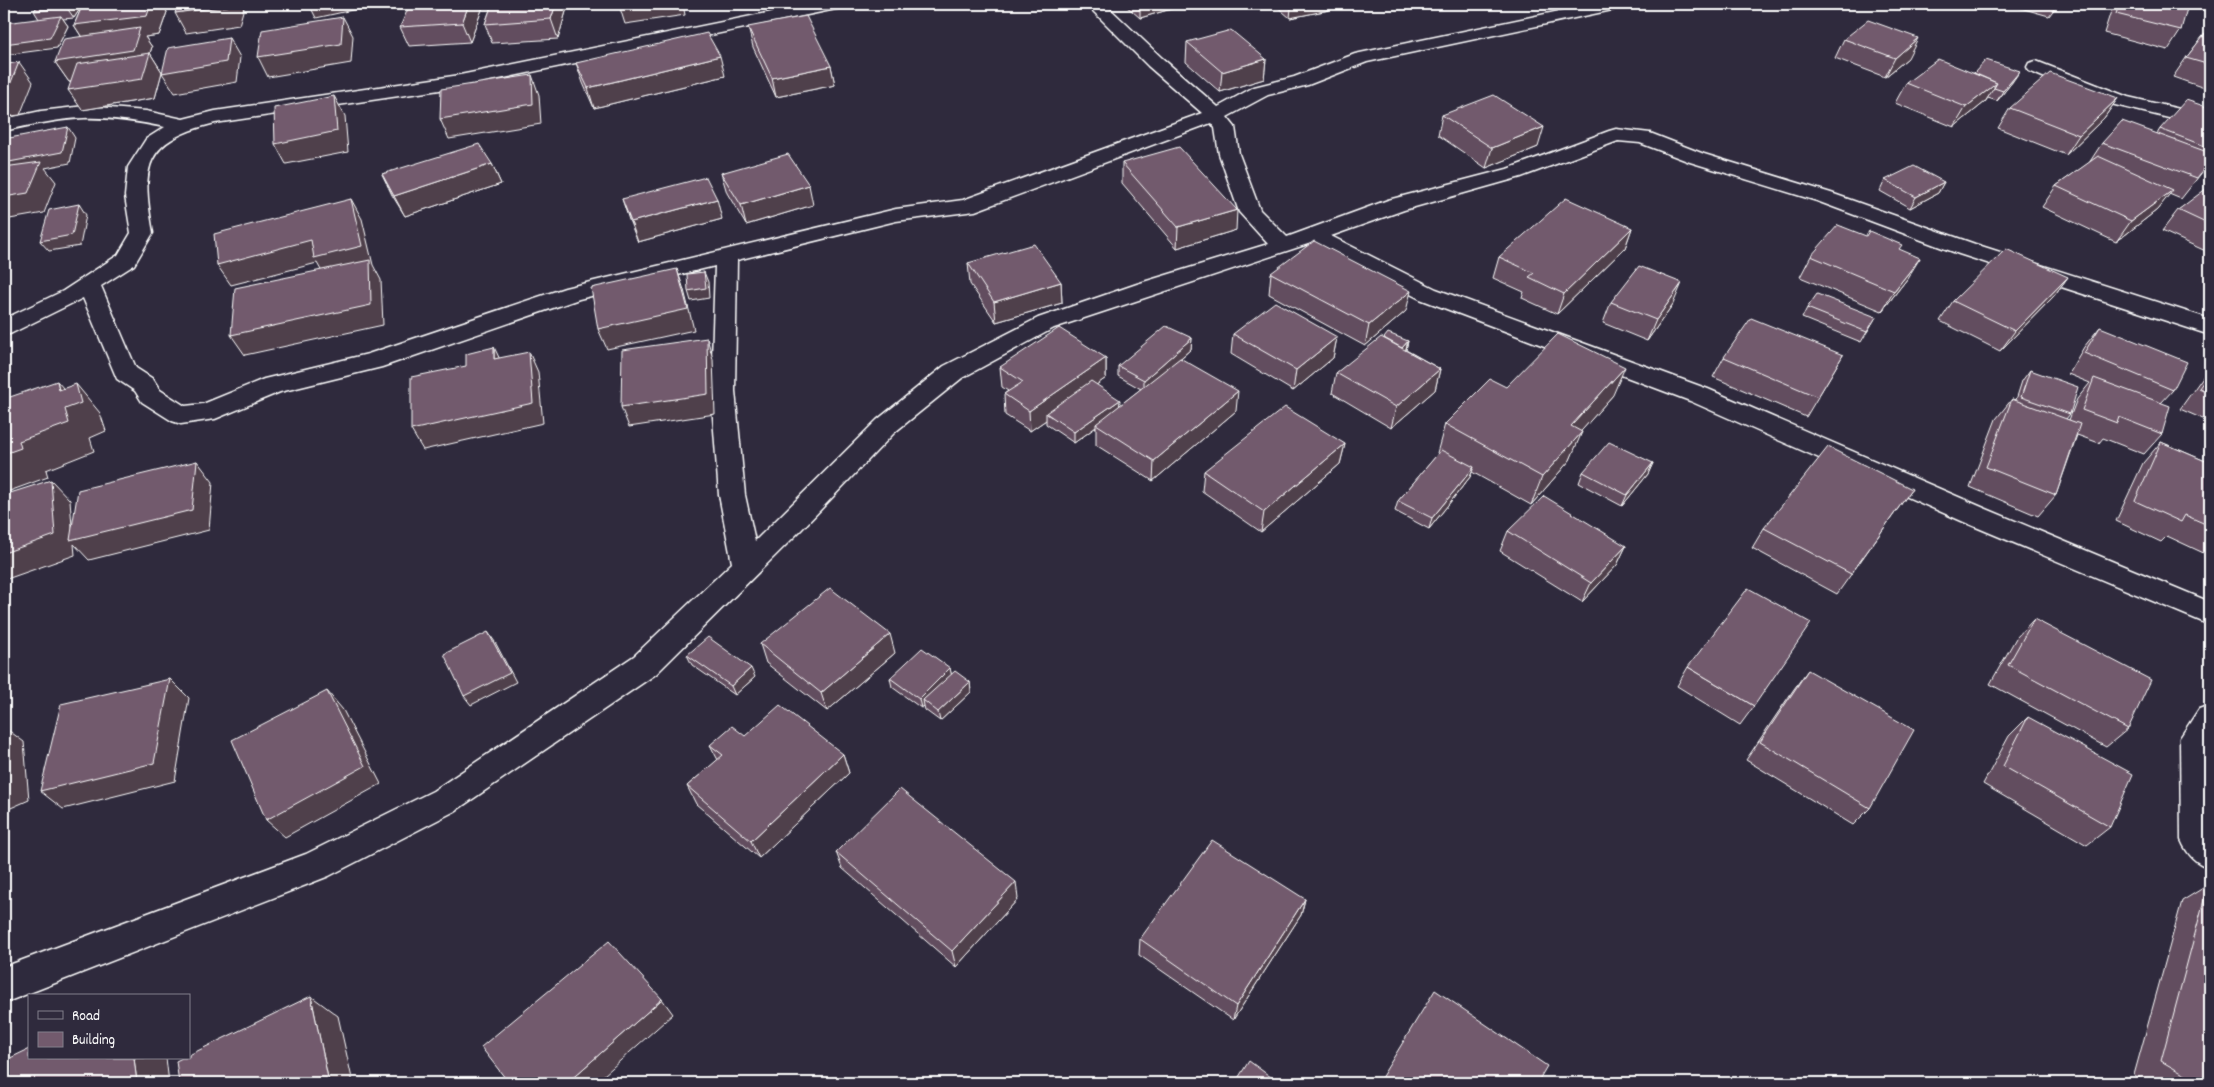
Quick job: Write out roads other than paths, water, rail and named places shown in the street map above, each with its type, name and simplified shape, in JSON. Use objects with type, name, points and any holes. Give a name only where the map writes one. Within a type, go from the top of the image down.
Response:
[{"type":"street","points":[[4,328],[72,296],[126,260],[142,233],[136,196],[138,167],[153,143],[183,126],[216,116],[460,81],[836,4]]},
{"type":"street","points":[[1096,4],[1155,62],[1204,102],[1225,127],[1229,154],[1250,212],[1283,246]]},
{"type":"street","points":[[89,284],[126,373],[144,385],[151,396],[181,415],[206,413],[273,385],[373,361],[573,293],[896,215],[967,206],[1228,110],[1261,91],[1301,81],[1362,58],[1617,4]]},
{"type":"street","points":[[2036,67],[2092,91],[2122,101],[2210,122]]},
{"type":"street","points":[[4,125],[41,117],[85,112],[146,117],[183,126]]},
{"type":"street","points":[[4,985],[317,865],[444,801],[645,665],[747,566],[886,426],[952,372],[1046,323],[1145,289],[1283,246],[1396,204],[1514,173],[1616,135],[1643,137],[1697,158],[1824,197],[1967,249],[2210,327]]},
{"type":"street","points":[[1312,235],[1428,294],[1699,395],[1974,515],[2210,614]]},
{"type":"street","points":[[726,256],[723,391],[732,496],[747,566]]},
{"type":"street","points":[[2210,718],[2196,738],[2197,840],[2210,853]]}]
